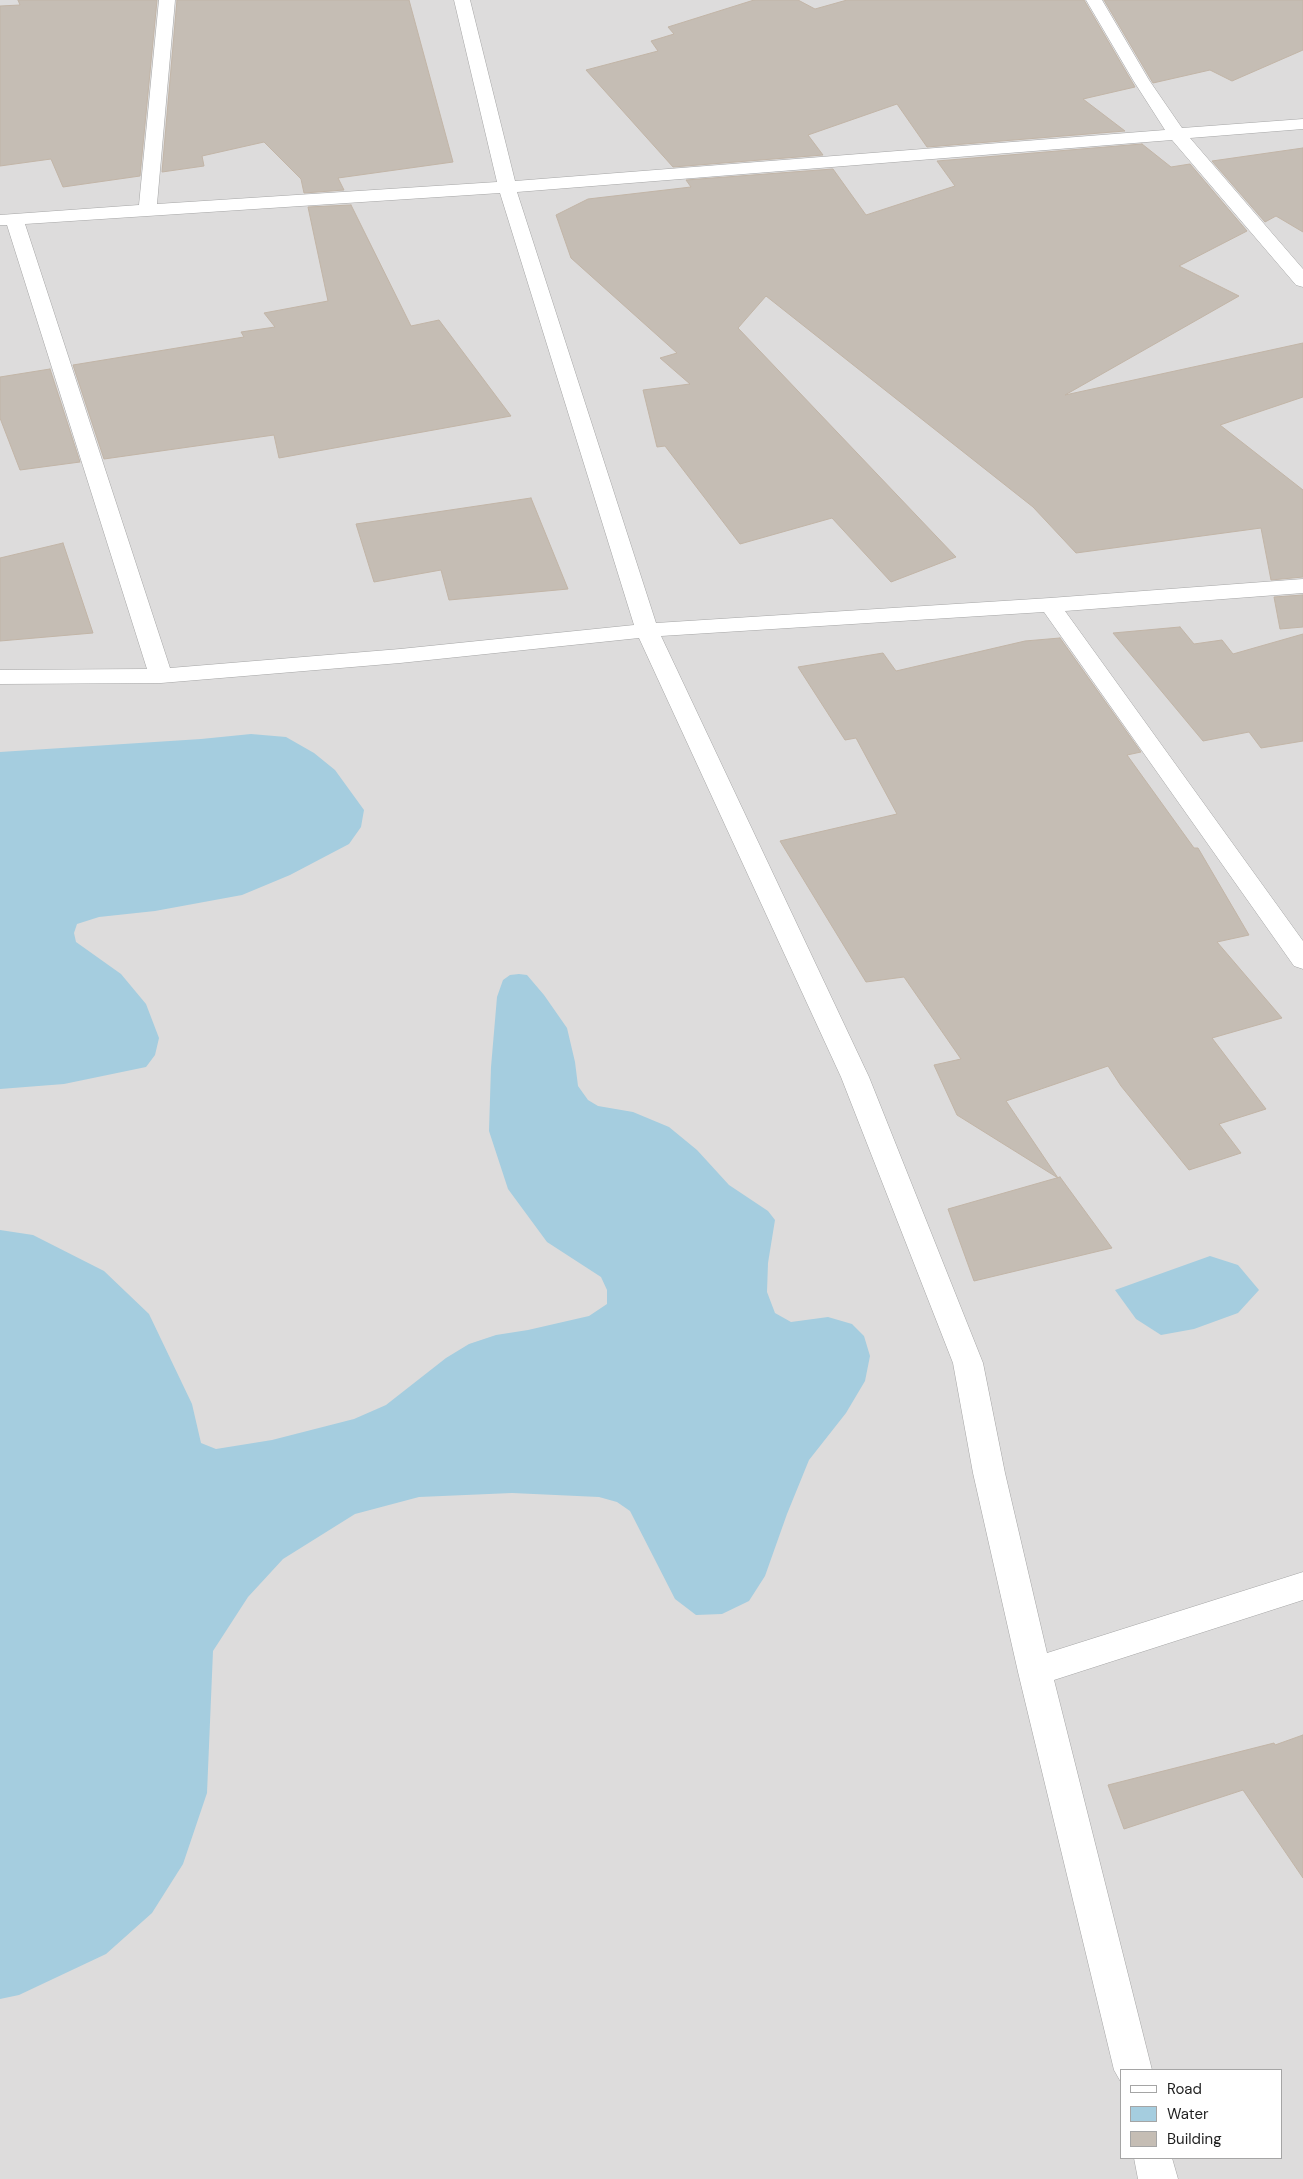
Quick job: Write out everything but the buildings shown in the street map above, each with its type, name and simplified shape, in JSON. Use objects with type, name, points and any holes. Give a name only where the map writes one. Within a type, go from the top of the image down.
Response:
[{"type":"street","points":[[148,209],[168,0]]},
{"type":"street","points":[[462,0],[506,187],[647,630],[854,1077],[968,1363],[989,1473],[1035,1672],[1133,2069]]},
{"type":"street","points":[[1094,0],[1141,80],[1178,134],[1303,281]]},
{"type":"street","points":[[161,676],[7,220],[148,209],[506,187],[1303,124]]},
{"type":"street","points":[[0,677],[161,676],[400,656],[647,630],[1050,605],[1303,586]]},
{"type":"street","points":[[1050,605],[1303,960]]},
{"type":"street","points":[[1035,1672],[1303,1586]]},
{"type":"street","points":[[1154,2159],[1158,2179]]},
{"type":"shaded area","points":[[0,0],[1303,0],[1303,2179],[0,2179]]},
{"type":"water","points":[[251,734],[286,737],[314,753],[335,770],[364,810],[361,827],[349,844],[290,875],[242,895],[155,911],[99,917],[77,924],[74,933],[76,942],[121,974],[146,1004],[159,1038],[155,1055],[146,1067],[64,1084],[0,1089],[0,752]]},
{"type":"water","points":[[510,975],[527,975],[544,995],[567,1028],[575,1062],[578,1086],[588,1100],[598,1106],[633,1112],[669,1127],[697,1150],[729,1185],[768,1211],[775,1220],[768,1263],[767,1292],[775,1313],[791,1322],[828,1317],[852,1324],[864,1336],[870,1356],[865,1381],[846,1413],[809,1460],[765,1576],[749,1601],[722,1614],[696,1615],[675,1599],[630,1511],[617,1502],[599,1497],[512,1493],[419,1497],[355,1514],[283,1559],[248,1597],[213,1651],[207,1793],[183,1864],[152,1913],[106,1954],[19,1995],[0,1999],[0,1230],[33,1235],[104,1271],[149,1314],[192,1404],[201,1443],[216,1449],[272,1440],[354,1419],[386,1405],[446,1358],[469,1344],[496,1335],[528,1330],[589,1316],[607,1304],[607,1290],[601,1277],[547,1242],[508,1189],[489,1131],[491,1067],[497,997],[503,980]]},
{"type":"water","points":[[1210,1256],[1238,1265],[1259,1290],[1238,1313],[1194,1329],[1161,1335],[1136,1319],[1115,1290]]}]
